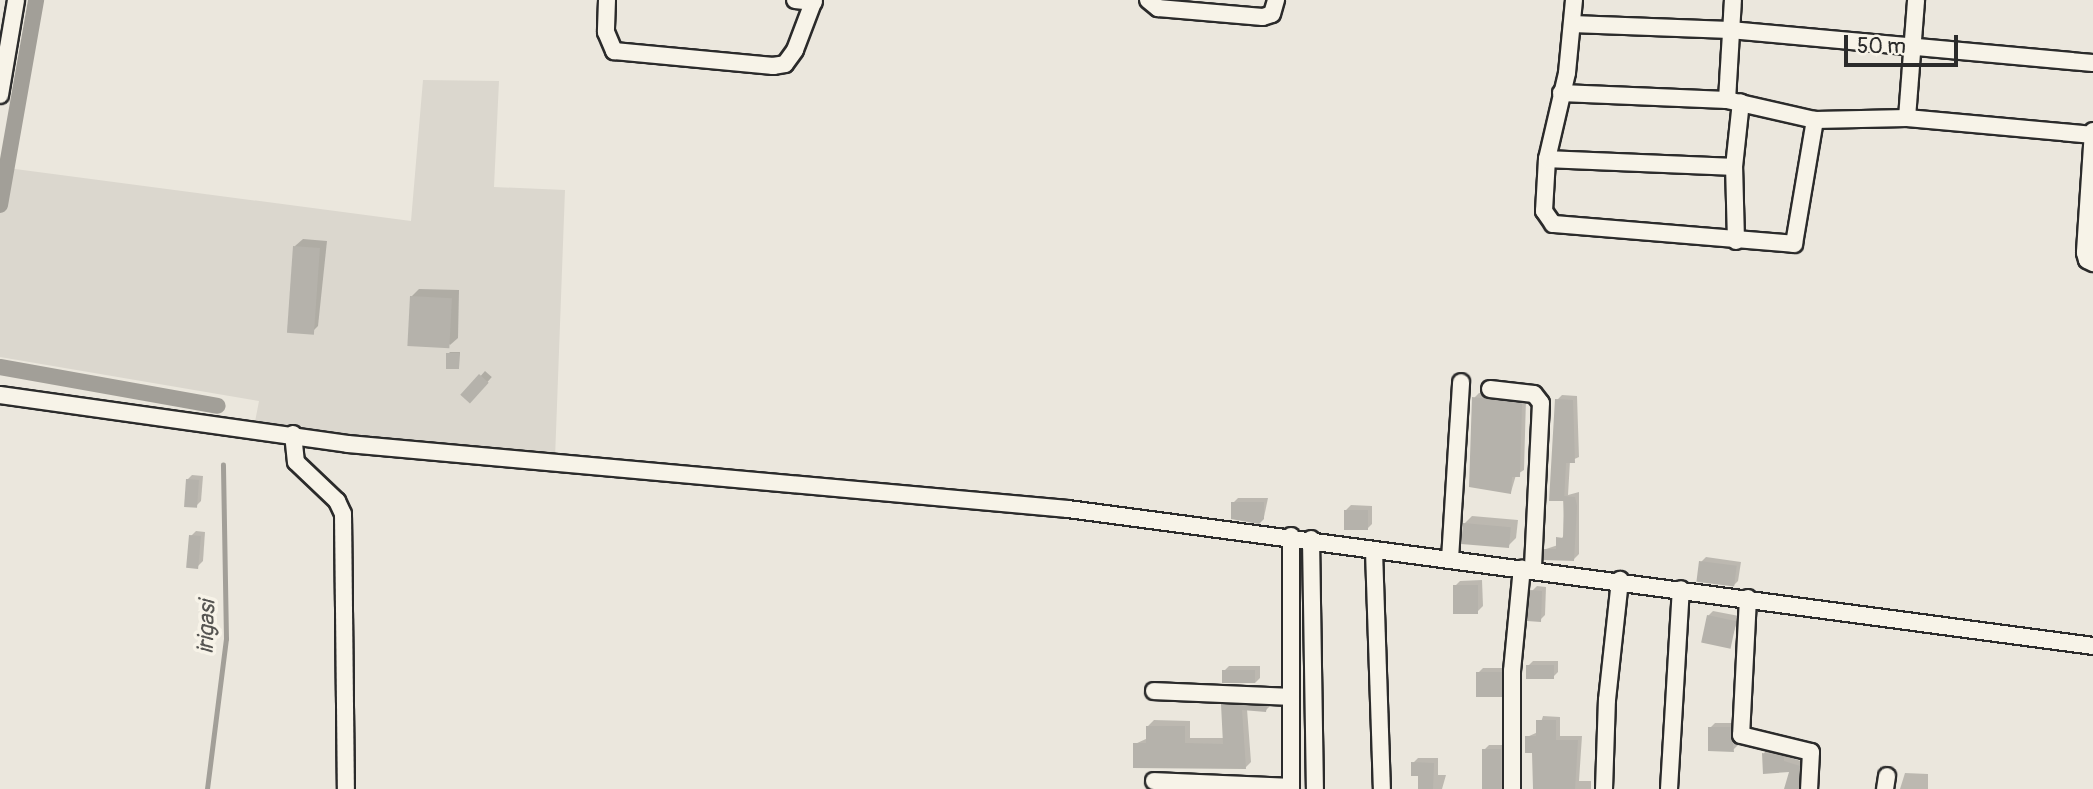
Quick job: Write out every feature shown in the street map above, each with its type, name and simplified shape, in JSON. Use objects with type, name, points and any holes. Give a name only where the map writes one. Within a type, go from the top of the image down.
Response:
[{"type":"street","points":[[0,95],[16,0]]},
{"type":"street","points":[[607,0],[606,32],[608,45],[614,51],[773,66],[785,64],[794,50],[814,1],[795,0]]},
{"type":"street","points":[[1148,0],[1158,8],[1209,7],[1264,16],[1272,14],[1276,0]]},
{"type":"street","points":[[1574,0],[1561,93],[1547,159],[1544,211],[1553,224],[1794,244],[1799,236],[1815,120]]},
{"type":"street","points":[[1733,0],[1730,30],[1736,241]]},
{"type":"street","points":[[1907,118],[1916,0]]},
{"type":"street","points":[[1572,24],[1730,30],[2093,62]]},
{"type":"street","points":[[1561,93],[1734,101],[1815,120],[1907,118],[2093,134],[2091,198],[2085,253],[2087,260],[2093,263]]},
{"type":"street","points":[[1547,159],[1734,167]]},
{"type":"street","points":[[1450,559],[1461,383]]},
{"type":"street","points":[[1490,389],[1534,394],[1541,403],[1527,568],[1512,671],[1512,789]]},
{"type":"street","points":[[0,395],[293,434],[586,468],[1068,509],[1291,536],[1374,551],[1620,580],[2093,646]]},
{"type":"street","points":[[293,434],[296,462],[337,501],[343,514],[346,789]]},
{"type":"street","points":[[1154,781],[1291,788],[1291,536]]},
{"type":"street","points":[[1311,539],[1315,789]]},
{"type":"street","points":[[1374,551],[1382,789]]},
{"type":"street","points":[[1604,789],[1607,700],[1620,580]]},
{"type":"street","points":[[1669,789],[1681,589]]},
{"type":"street","points":[[1748,598],[1741,735],[1811,751],[1809,789]]},
{"type":"street","points":[[1154,691],[1291,697]]},
{"type":"shaded area","points":[[423,80],[499,81],[494,187],[565,190],[555,459],[254,427],[259,401],[0,357],[0,167],[411,221]]},
{"type":"building","points":[[293,246],[320,248],[314,335],[287,333]]},
{"type":"building","points":[[410,296],[452,298],[449,348],[407,346]]},
{"type":"building","points":[[446,353],[459,353],[459,369],[446,369]]},
{"type":"building","points":[[479,374],[489,383],[470,404],[460,395]]},
{"type":"building","points":[[1472,397],[1522,403],[1520,477],[1512,477],[1511,494],[1469,487]]},
{"type":"building","points":[[1555,399],[1573,400],[1575,463],[1566,463],[1564,501],[1549,501]]},
{"type":"building","points":[[186,479],[199,480],[197,508],[184,507]]},
{"type":"building","points":[[1564,496],[1575,497],[1577,506],[1574,561],[1544,560],[1544,549],[1556,549],[1556,537],[1563,538]]},
{"type":"building","points":[[1231,502],[1264,502],[1264,519],[1259,524],[1231,519]]},
{"type":"building","points":[[1344,510],[1368,510],[1368,530],[1344,530]]},
{"type":"building","points":[[1463,523],[1511,527],[1509,548],[1461,544]]},
{"type":"building","points":[[189,535],[201,536],[198,569],[186,568]]},
{"type":"building","points":[[1699,561],[1737,566],[1734,586],[1696,582]]},
{"type":"building","points":[[1453,585],[1478,585],[1478,614],[1453,614]]},
{"type":"building","points":[[1530,590],[1542,591],[1541,622],[1527,621]]},
{"type":"building","points":[[1707,615],[1736,621],[1731,649],[1701,642]]},
{"type":"building","points":[[1526,665],[1554,665],[1554,679],[1526,679]]},
{"type":"building","points":[[1222,670],[1255,670],[1255,683],[1222,683]]},
{"type":"building","points":[[1476,672],[1502,672],[1502,697],[1476,697]]},
{"type":"building","points":[[1221,704],[1267,706],[1266,712],[1242,710],[1246,769],[1133,768],[1133,743],[1146,743],[1146,726],[1185,726],[1185,743],[1223,744]]},
{"type":"building","points":[[1536,720],[1556,720],[1556,740],[1578,740],[1575,789],[1533,789],[1532,753],[1525,753],[1525,736],[1536,736]]},
{"type":"building","points":[[1708,727],[1731,727],[1734,752],[1708,751]]},
{"type":"building","points":[[1482,749],[1501,749],[1501,789],[1482,789]]},
{"type":"building","points":[[1762,753],[1784,756],[1784,761],[1800,766],[1799,789],[1784,789],[1789,772],[1763,774]]},
{"type":"building","points":[[1411,762],[1434,763],[1433,789],[1418,789],[1418,776],[1411,776]]},
{"type":"waterway","points":[[0,205],[36,0]]},
{"type":"waterway","points":[[0,367],[218,406]]},
{"type":"waterway","name":"irigasi","points":[[207,789],[226,639],[223,465]]}]
